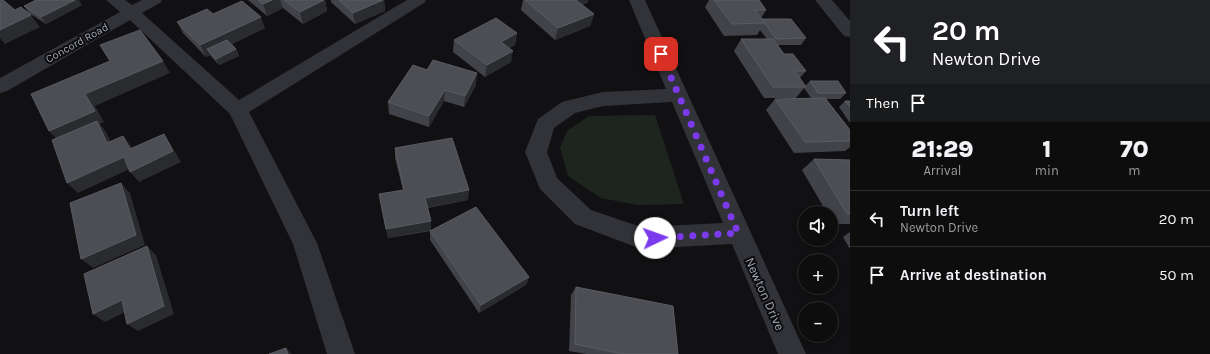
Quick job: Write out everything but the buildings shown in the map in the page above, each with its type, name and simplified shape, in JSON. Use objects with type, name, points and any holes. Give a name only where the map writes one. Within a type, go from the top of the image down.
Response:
[{"type":"street","points":[[114,0],[131,12],[238,110],[305,243],[341,354]]},
{"type":"street","name":"Concord Road","points":[[0,86],[154,0]]},
{"type":"street","points":[[238,110],[418,0]]},
{"type":"street","name":"Newton Drive","points":[[637,0],[792,354]]},
{"type":"street","points":[[823,0],[850,32]]},
{"type":"street","points":[[679,95],[603,99],[569,107],[545,124],[536,152],[548,183],[583,217],[641,238],[738,233]]},
{"type":"shaded area","points":[[655,115],[684,204],[637,205],[601,198],[568,176],[560,148],[567,131],[589,116]]},
{"type":"route","points":[[655,238],[738,233],[661,54]]}]
